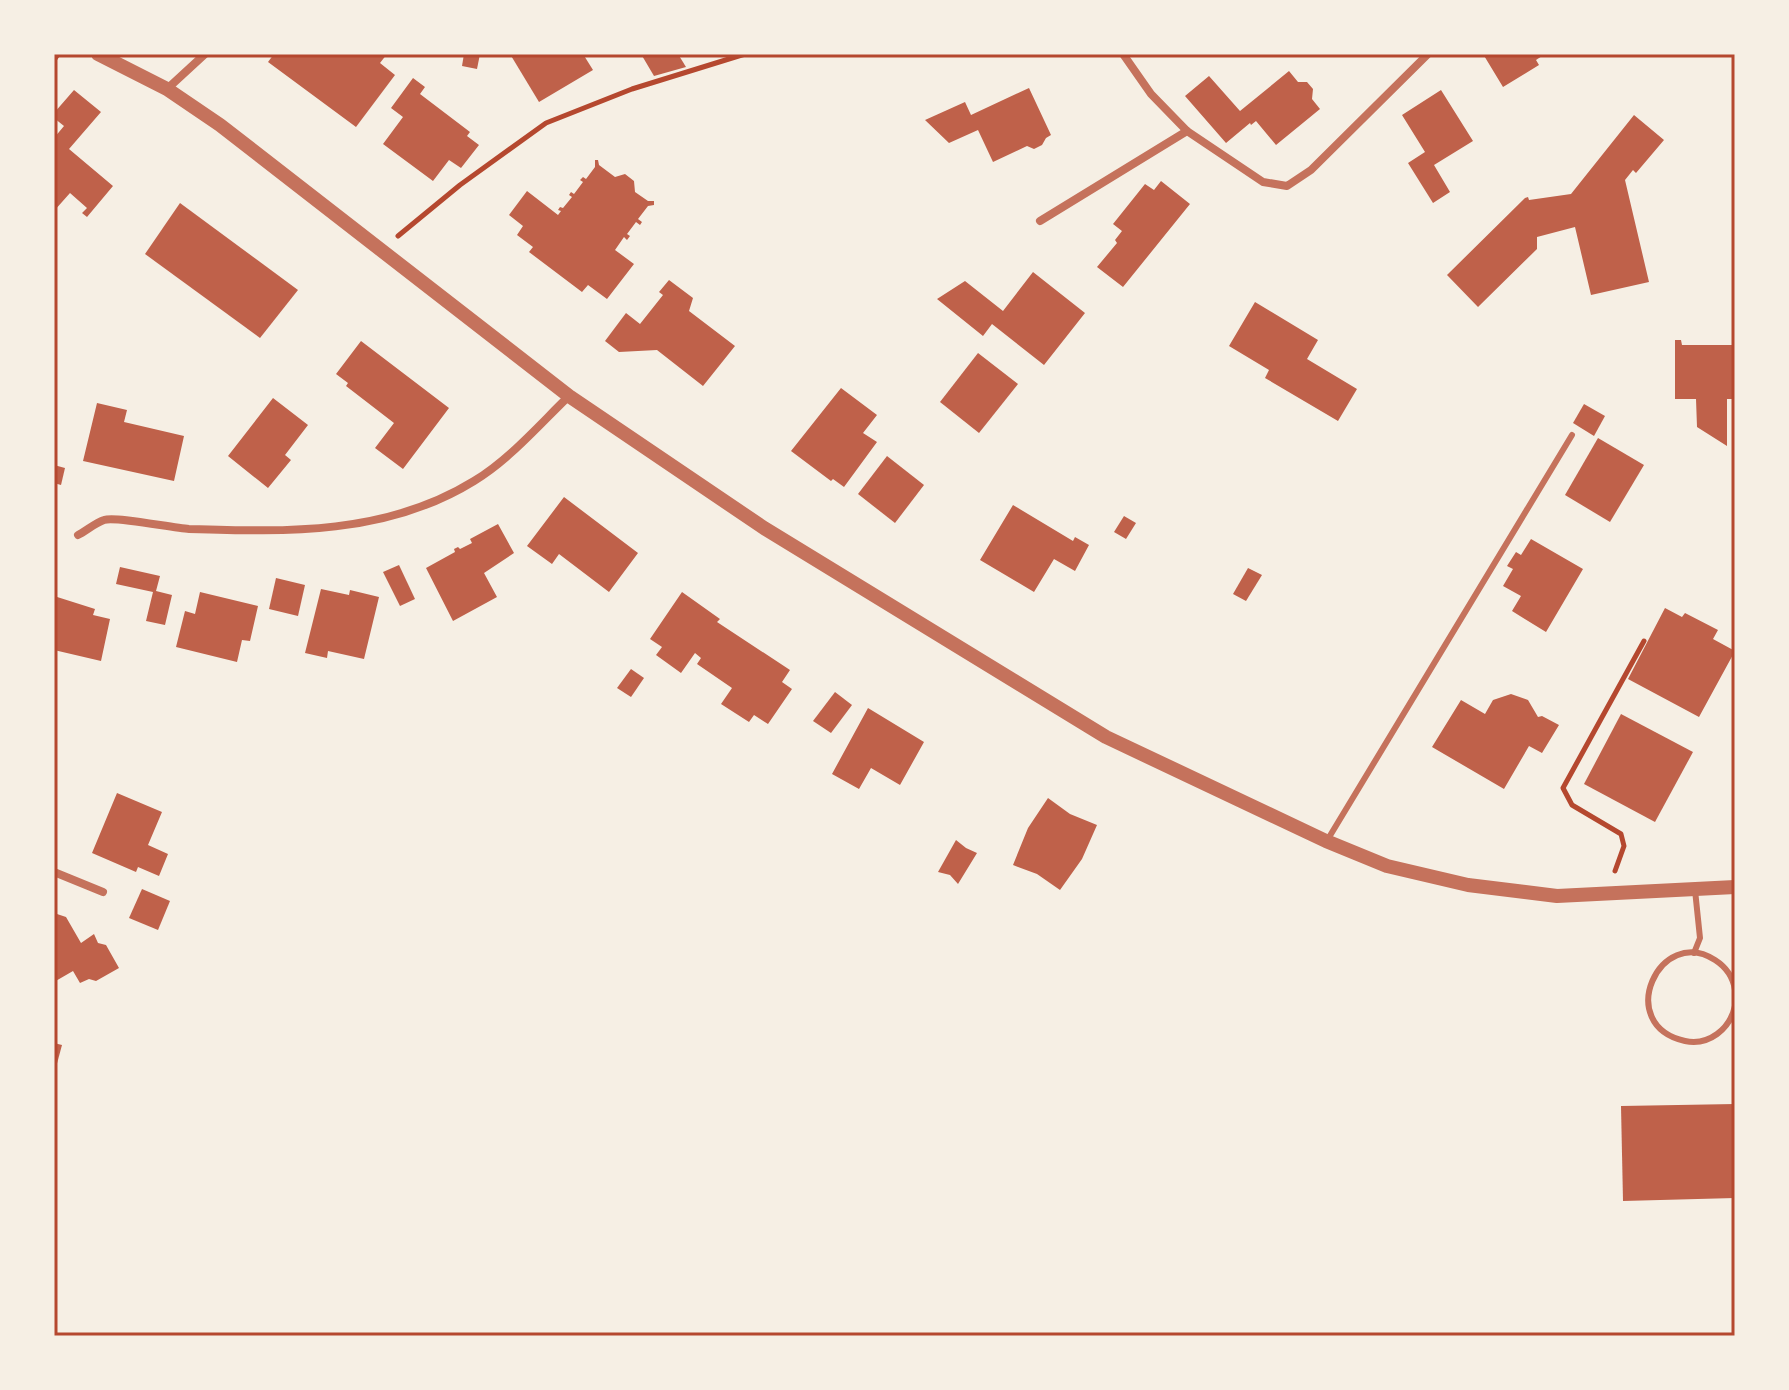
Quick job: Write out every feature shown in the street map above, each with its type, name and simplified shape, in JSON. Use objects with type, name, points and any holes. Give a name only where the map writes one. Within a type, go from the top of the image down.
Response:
[{"type":"street","points":[[98,54],[167,89],[220,125],[569,396],[764,528],[1106,737],[1326,841],[1387,866],[1468,885],[1557,896],[1735,887]]},
{"type":"street","points":[[167,89],[205,54]]},
{"type":"street","points":[[1123,54],[1151,94],[1187,131],[1263,182],[1287,186],[1311,170],[1428,54]]},
{"type":"street","points":[[1040,221],[1187,131]]},
{"type":"street","points":[[78,535],[106,519],[178,528],[276,532],[328,529],[383,519],[433,503],[475,481],[517,447],[569,396]]},
{"type":"street","points":[[54,872],[103,892]]},
{"type":"lane","points":[[1326,841],[1572,435]]},
{"type":"lane","points":[[1694,953],[1700,938],[1695,890]]},
{"type":"lane","points":[[1735,990],[1725,968],[1711,957],[1694,953],[1677,956],[1662,965],[1652,979],[1647,996],[1650,1013],[1659,1028],[1673,1038],[1690,1042],[1708,1040],[1722,1031],[1733,1017],[1735,1006]]},
{"type":"path","points":[[54,60],[58,54]]},
{"type":"path","points":[[382,249],[460,185],[546,123],[632,89],[745,54]]},
{"type":"path","points":[[1607,894],[1624,846],[1621,834],[1572,805],[1563,788],[1644,641]]},
{"type":"building","points":[[274,54],[387,54],[380,63],[395,75],[356,127],[268,62]]},
{"type":"building","points":[[464,54],[480,54],[477,69],[462,66]]},
{"type":"building","points":[[510,54],[583,54],[593,70],[539,102]]},
{"type":"building","points":[[641,54],[678,54],[686,67],[654,76]]},
{"type":"building","points":[[1483,54],[1545,54],[1536,60],[1539,65],[1503,87]]},
{"type":"building","points":[[1289,71],[1298,82],[1307,82],[1313,89],[1312,99],[1320,109],[1276,145],[1256,121],[1226,143],[1185,96],[1209,76],[1240,111]]},
{"type":"building","points":[[413,78],[425,87],[420,94],[470,132],[467,136],[479,145],[461,168],[449,160],[433,181],[383,144],[403,117],[391,108]]},
{"type":"building","points":[[1029,88],[1051,135],[1034,149],[1027,146],[993,162],[978,130],[949,143],[925,120],[965,102],[971,115]]},
{"type":"building","points":[[74,90],[101,112],[69,149],[113,186],[87,217],[82,213],[87,208],[70,193],[54,211],[54,138],[64,126],[54,118],[54,113]]},
{"type":"building","points":[[1441,90],[1473,141],[1434,165],[1450,192],[1433,203],[1408,163],[1425,152],[1402,115]]},
{"type":"building","points":[[1634,115],[1664,140],[1636,173],[1633,170],[1625,180],[1649,282],[1591,295],[1575,227],[1537,237],[1537,249],[1478,307],[1447,275],[1525,198],[1571,194]]},
{"type":"building","points":[[595,160],[615,177],[625,174],[634,181],[635,192],[648,201],[654,201],[654,205],[648,206],[638,219],[642,222],[640,225],[636,222],[627,234],[630,236],[627,240],[624,237],[615,250],[634,264],[607,299],[588,285],[582,292],[529,252],[533,247],[517,235],[523,226],[509,215],[527,191],[558,215],[560,207],[563,208],[572,197],[569,195],[571,192],[574,194],[583,182],[580,180],[583,177],[586,179],[595,167]]},
{"type":"building","points":[[1161,181],[1190,204],[1123,287],[1097,267],[1117,243],[1115,240],[1122,231],[1113,224],[1145,184],[1154,190]]},
{"type":"building","points":[[180,203],[298,290],[260,338],[145,254]]},
{"type":"building","points":[[1033,272],[1085,313],[1044,365],[992,324],[983,336],[937,299],[965,281],[1003,311]]},
{"type":"building","points":[[669,280],[693,298],[689,311],[735,346],[703,386],[657,350],[619,352],[605,341],[626,313],[640,324],[663,295],[659,292]]},
{"type":"building","points":[[1255,302],[1318,340],[1307,359],[1357,389],[1338,421],[1265,378],[1269,370],[1229,346]]},
{"type":"building","points":[[1675,340],[1681,340],[1682,345],[1735,345],[1735,399],[1727,399],[1727,446],[1697,427],[1696,399],[1675,399]]},
{"type":"building","points":[[361,341],[449,408],[403,469],[375,448],[394,423],[346,386],[348,383],[336,374]]},
{"type":"building","points":[[978,353],[1018,384],[979,433],[940,402]]},
{"type":"building","points":[[841,388],[877,415],[863,433],[877,442],[844,487],[791,451]]},
{"type":"building","points":[[273,398],[308,425],[285,455],[291,460],[268,488],[228,456]]},
{"type":"building","points":[[97,403],[127,410],[124,422],[184,436],[174,481],[83,461]]},
{"type":"building","points":[[1584,404],[1605,416],[1594,436],[1573,423]]},
{"type":"building","points":[[1598,438],[1644,465],[1610,522],[1565,495]]},
{"type":"building","points":[[887,456],[924,485],[895,523],[858,494]]},
{"type":"building","points":[[54,465],[65,468],[61,485],[54,483]]},
{"type":"building","points":[[564,497],[638,553],[609,592],[559,554],[552,564],[527,546]]},
{"type":"building","points":[[1013,505],[1073,541],[1075,537],[1089,545],[1075,571],[1054,559],[1034,592],[980,560]]},
{"type":"building","points":[[1124,516],[1136,523],[1126,539],[1114,532]]},
{"type":"building","points":[[498,524],[514,553],[484,573],[497,597],[453,621],[426,568],[455,552],[454,549],[472,543],[470,539]]},
{"type":"building","points":[[1531,539],[1583,569],[1546,632],[1512,611],[1521,596],[1503,586],[1513,569],[1507,566],[1516,552],[1521,555]]},
{"type":"building","points":[[399,565],[415,599],[400,606],[383,572]]},
{"type":"building","points":[[120,567],[160,576],[156,591],[172,595],[165,625],[146,621],[153,592],[116,584]]},
{"type":"building","points":[[1248,568],[1262,575],[1246,601],[1233,594]]},
{"type":"building","points":[[276,578],[305,585],[298,616],[269,609]]},
{"type":"building","points":[[321,589],[349,595],[350,590],[379,597],[364,659],[328,651],[327,658],[305,653]]},
{"type":"building","points":[[200,592],[258,606],[250,641],[242,640],[237,662],[176,647],[185,611],[195,614]]},
{"type":"building","points":[[682,592],[720,619],[717,622],[790,670],[782,682],[792,689],[768,724],[754,715],[749,722],[721,704],[732,688],[697,664],[701,658],[695,653],[681,673],[656,655],[662,647],[650,639]]},
{"type":"building","points":[[54,596],[95,609],[93,615],[110,619],[101,661],[54,650]]},
{"type":"building","points":[[1665,608],[1682,617],[1685,613],[1718,630],[1713,639],[1735,651],[1699,717],[1628,679]]},
{"type":"building","points":[[631,669],[644,678],[631,697],[617,688]]},
{"type":"building","points":[[835,692],[852,705],[831,733],[813,721]]},
{"type":"building","points":[[1511,694],[1528,700],[1538,717],[1559,725],[1542,753],[1529,746],[1504,789],[1432,747],[1461,700],[1485,714],[1493,700]]},
{"type":"building","points":[[868,708],[924,742],[900,785],[871,768],[859,789],[832,774]]},
{"type":"building","points":[[1621,714],[1693,752],[1655,822],[1584,784]]},
{"type":"building","points":[[117,793],[162,812],[148,845],[168,854],[159,876],[138,867],[136,872],[92,853]]},
{"type":"building","points":[[1048,798],[1070,814],[1097,825],[1082,859],[1060,890],[1037,874],[1013,865],[1028,828]]},
{"type":"building","points":[[956,840],[977,853],[958,884],[950,875],[938,872]]},
{"type":"building","points":[[142,889],[170,901],[158,930],[129,918]]},
{"type":"building","points":[[54,913],[66,917],[81,943],[94,934],[98,943],[106,945],[119,968],[96,981],[89,979],[80,983],[73,971],[54,982]]},
{"type":"building","points":[[54,1043],[62,1045],[55,1071],[54,1071]]},
{"type":"building","points":[[1735,1104],[1735,1198],[1623,1201],[1621,1106]]}]
